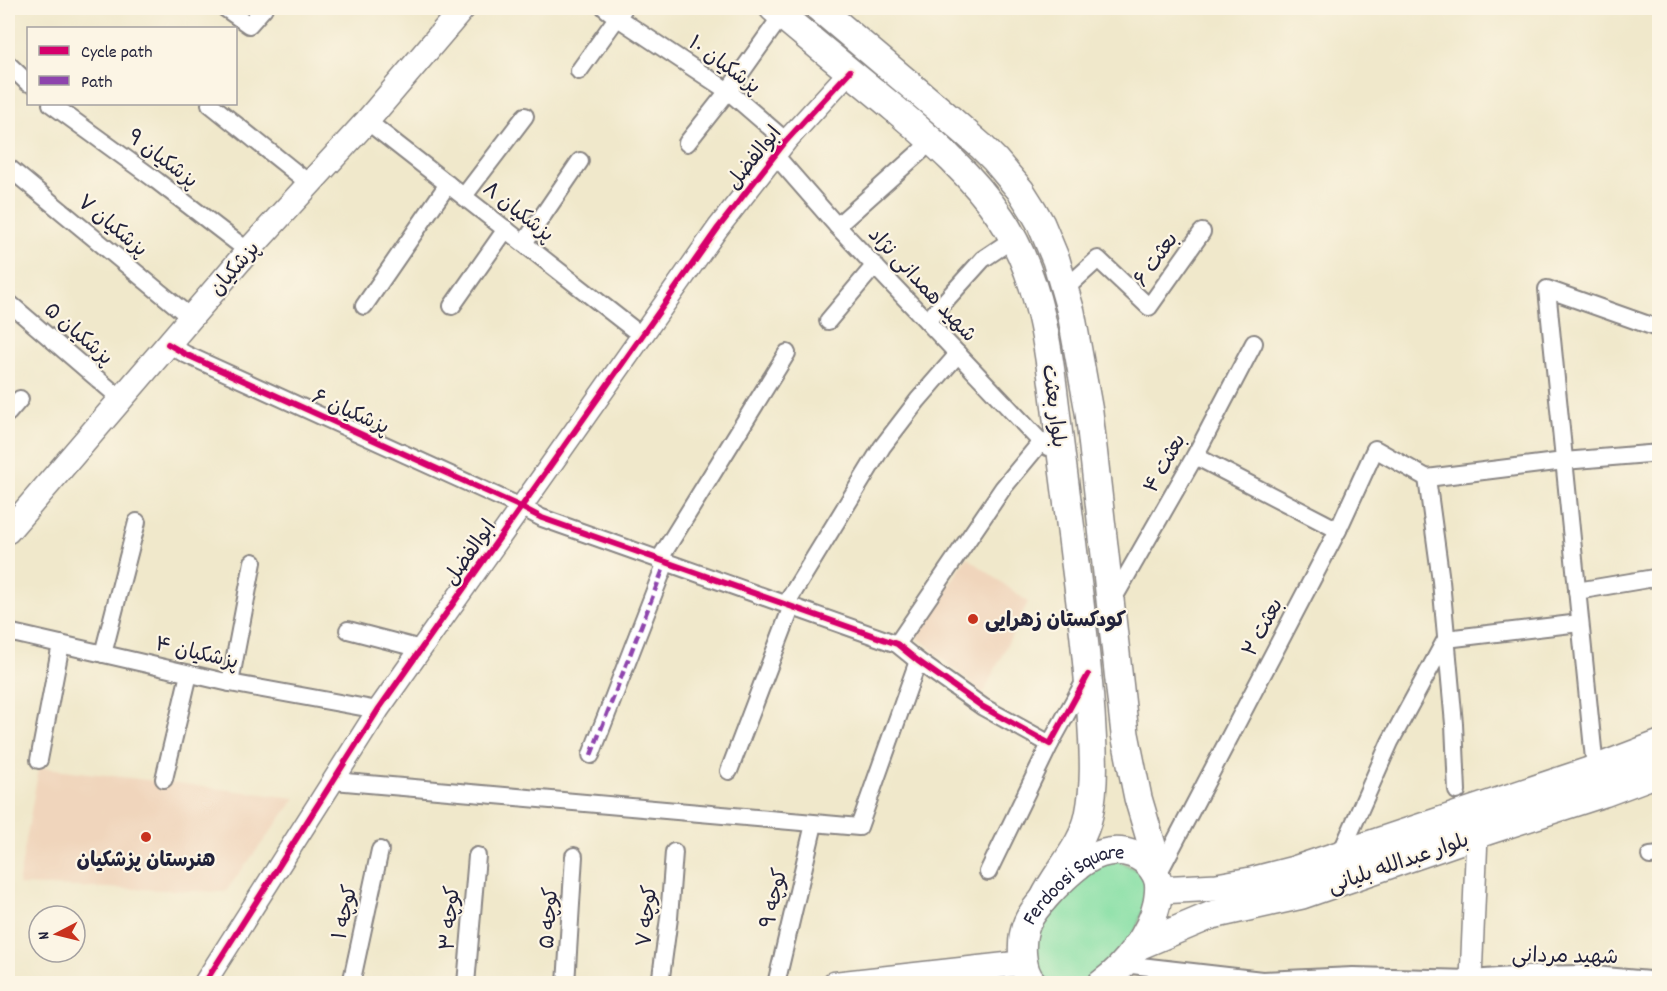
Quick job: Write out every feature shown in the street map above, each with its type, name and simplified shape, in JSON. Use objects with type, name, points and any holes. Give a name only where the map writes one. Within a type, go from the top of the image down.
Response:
[{"type":"main road","name":"پزشکیان","points":[[8,531],[248,251],[367,121],[463,8]]},
{"type":"main road","name":"بلوار بعثت","points":[[819,8],[981,146],[1002,168],[1021,191],[1041,224],[1056,260],[1079,350],[1089,412],[1128,756],[1154,852],[1156,879]]},
{"type":"main road","name":"بلوار بعثت","points":[[777,11],[932,141],[963,170],[1002,220],[1028,272],[1048,352],[1051,449],[1088,675],[1094,771],[1088,816],[1076,850],[1043,900]]},
{"type":"main road","name":"بلوار عبدالله بلیانی","points":[[1156,879],[1216,887],[1294,870],[1595,769],[1659,744]]},
{"type":"main road","name":"بلوار عبدالله بلیانی","points":[[1117,971],[1212,915],[1302,895],[1604,793],[1659,772]]},
{"type":"main road","name":"Ferdoosi Square","points":[[1030,978],[1022,948],[1027,922],[1043,900],[1080,864],[1100,853],[1116,851],[1141,857],[1156,879],[1155,909],[1149,927],[1117,971]]},
{"type":"main road","points":[[847,983],[1030,978]]},
{"type":"street","points":[[225,8],[249,26],[264,8]]},
{"type":"street","points":[[579,71],[616,11]]},
{"type":"street","name":"پزشکیان ۱۰","points":[[616,11],[728,91],[780,148]]},
{"type":"street","points":[[687,143],[728,91],[777,11]]},
{"type":"street","points":[[8,64],[27,82]]},
{"type":"street","name":"ابوالفضل","points":[[204,984],[378,710],[718,228],[780,148],[850,71]]},
{"type":"street","name":"پزشکیان ۹","points":[[54,105],[248,251]]},
{"type":"street","points":[[211,105],[309,184]]},
{"type":"street","points":[[464,196],[525,116]]},
{"type":"street","name":"پزشکیان ۸","points":[[367,121],[642,336]]},
{"type":"street","points":[[837,226],[932,141]]},
{"type":"street","name":"شهید همدانی نژاد","points":[[780,148],[837,226],[1051,449]]},
{"type":"street","points":[[524,243],[580,161]]},
{"type":"street","name":"پزشکیان ۷","points":[[8,167],[191,318]]},
{"type":"street","points":[[364,306],[448,183]]},
{"type":"street","points":[[452,306],[506,229]]},
{"type":"street","name":"بعثت ۶","points":[[1065,290],[1098,259],[1149,307],[1202,232]]},
{"type":"street","points":[[927,321],[983,259],[1013,239]]},
{"type":"street","points":[[828,321],[874,265]]},
{"type":"street","points":[[1595,769],[1547,289],[1659,329]]},
{"type":"street","name":"پزشکیان ۵","points":[[8,302],[121,399]]},
{"type":"street","name":"بعثت ۴","points":[[1110,604],[1195,456],[1254,343]]},
{"type":"street","name":"پزشکیان ۶","points":[[168,344],[185,354],[542,518],[897,644],[983,707],[1050,744]]},
{"type":"street","points":[[591,755],[662,561],[787,353]]},
{"type":"street","points":[[729,771],[789,605],[882,447],[918,400],[958,354]]},
{"type":"street","points":[[8,413],[20,399]]},
{"type":"street","points":[[897,644],[1003,488],[1051,449]]},
{"type":"street","name":"بعثت ۲","points":[[1156,879],[1338,530],[1375,449],[1426,478]]},
{"type":"street","points":[[1457,791],[1454,724],[1441,581],[1426,478],[1564,461],[1659,453]]},
{"type":"street","points":[[1195,456],[1338,530]]},
{"type":"street","points":[[103,654],[137,522]]},
{"type":"street","points":[[230,683],[253,562]]},
{"type":"street","points":[[1577,591],[1659,577]]},
{"type":"street","points":[[1446,639],[1580,623]]},
{"type":"street","points":[[348,630],[421,649]]},
{"type":"street","name":"پزشکیان ۴","points":[[8,632],[230,683],[378,710]]},
{"type":"street","points":[[1340,855],[1390,742],[1446,639]]},
{"type":"street","points":[[39,760],[61,644]]},
{"type":"street","points":[[334,781],[859,827],[918,661]]},
{"type":"street","points":[[164,779],[189,674]]},
{"type":"street","points":[[988,872],[1050,744],[1088,675]]},
{"type":"street","name":"کوچه ۹","points":[[776,984],[814,824]]},
{"type":"street","points":[[1470,981],[1478,835]]},
{"type":"street","name":"کوچه ۱","points":[[351,984],[380,850]]},
{"type":"street","name":"کوچه ۷","points":[[660,984],[669,918],[674,852]]},
{"type":"street","name":"کوچه ۳","points":[[466,984],[477,856]]},
{"type":"street","name":"کوچه ۵","points":[[566,984],[574,856]]},
{"type":"street","name":"شهید مردانی","points":[[1117,971],[1262,980],[1353,976],[1470,981],[1527,975],[1583,974],[1659,981]]},
{"type":"shaded area","name":"کودکستان زهرایی","points":[[967,557],[1028,602],[983,694],[916,636]]},
{"type":"shaded area","name":"هنرستان پزشکیان","points":[[39,767],[296,798],[225,892],[18,885]]},
{"type":"green space","points":[[1112,857],[1145,874],[1149,894],[1135,933],[1100,972],[1086,983],[1045,983],[1030,960],[1040,915],[1064,891]]},
{"type":"marked path","points":[[591,755],[666,562]]},
{"type":"cycle path","points":[[204,984],[378,710],[718,228],[786,141],[850,71]]},
{"type":"cycle path","points":[[168,344],[185,354],[542,518],[897,644],[983,707],[1050,744],[1088,675]]},
{"type":"place","name":"کودکستان زهرایی","points":[[973,619]]},
{"type":"place","name":"هنرستان پزشکیان","points":[[146,837]]}]
